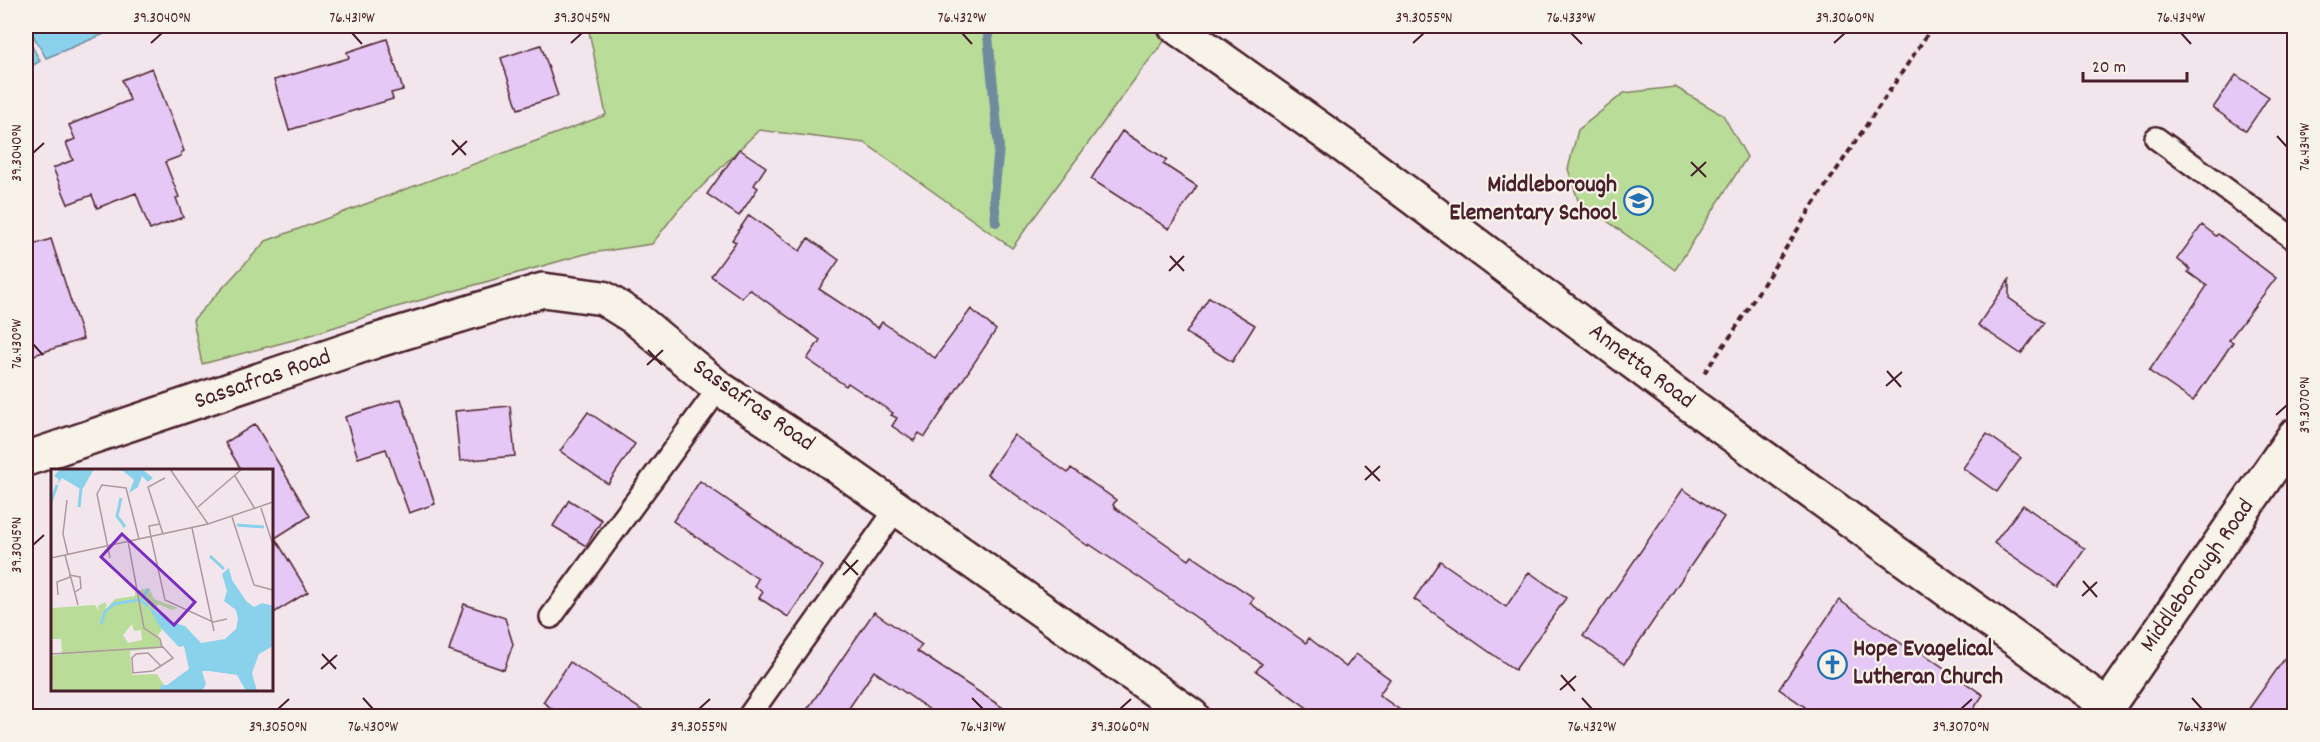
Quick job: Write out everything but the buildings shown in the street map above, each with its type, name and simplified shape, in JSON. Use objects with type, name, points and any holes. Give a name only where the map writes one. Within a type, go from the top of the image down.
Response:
[{"type":"street","name":"Annetta Road","points":[[1175,26],[1344,146],[2104,711]]},
{"type":"street","name":"Sassafras Road","points":[[26,459],[375,341],[543,290],[572,292],[603,298],[635,318],[720,388],[897,508],[1192,717]]},
{"type":"street","name":"Middleborough Road","points":[[2104,711],[2295,436]]},
{"type":"lane","points":[[2156,138],[2295,239]]},
{"type":"lane","points":[[551,617],[720,388]]},
{"type":"lane","points":[[749,717],[897,508]]},
{"type":"path","points":[[1684,400],[1732,334],[1813,205],[1933,26]]},
{"type":"green space","points":[[588,26],[1176,26],[1012,248],[865,143],[759,130],[679,209],[652,244],[585,254],[393,308],[301,338],[202,364],[193,320],[266,241],[606,115]]},
{"type":"green space","points":[[1675,87],[1723,115],[1747,157],[1675,270],[1578,200],[1568,169],[1578,130],[1624,93]]},
{"type":"water","points":[[28,26],[102,26],[104,34],[46,58]]},
{"type":"water","points":[[26,35],[40,61],[26,70]]},
{"type":"waterway","points":[[987,26],[999,147],[994,197],[996,222]]},
{"type":"place","name":"Middleborough Elementary School","points":[[1638,200]]},
{"type":"place","name":"Hope Evagelical Lutheran Church","points":[[1832,664]]}]
